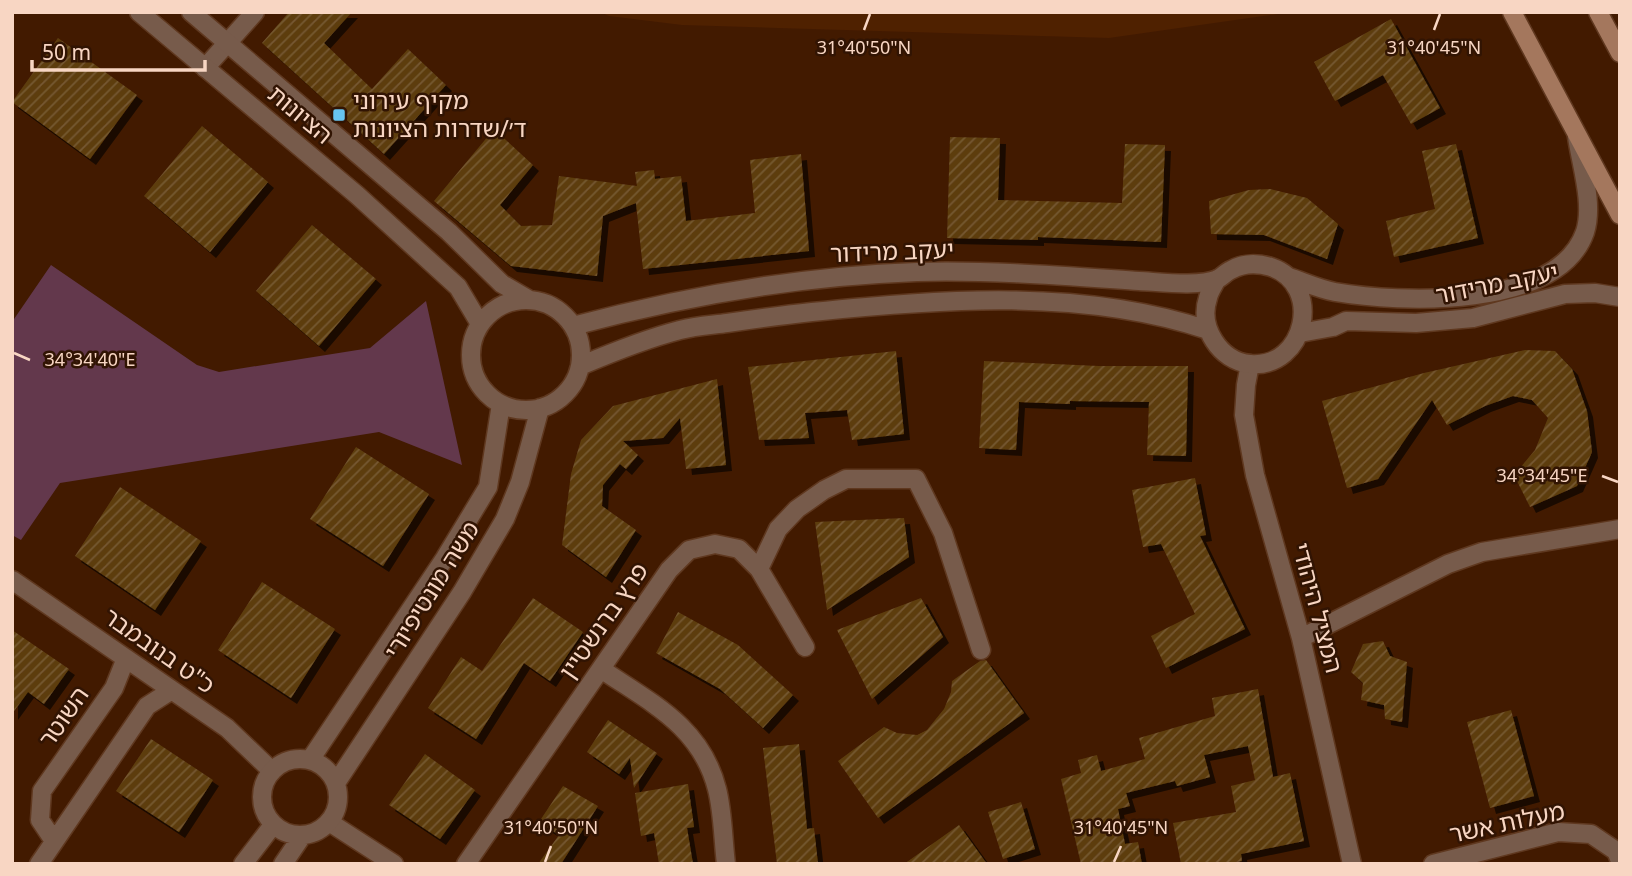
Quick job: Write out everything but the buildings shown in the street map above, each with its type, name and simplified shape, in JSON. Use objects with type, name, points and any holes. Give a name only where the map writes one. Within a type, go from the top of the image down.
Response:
[{"type":"main road","points":[[1512,12],[1620,215]]},
{"type":"main road","points":[[1598,12],[1620,52]]},
{"type":"street","name":"הציונות","points":[[139,12],[358,195],[458,287],[480,324]]},
{"type":"street","name":"הציונות","points":[[191,12],[449,232],[502,284],[528,299]]},
{"type":"street","points":[[205,68],[255,12]]},
{"type":"street","name":"יעקב מרידור","points":[[1289,278],[1331,291],[1404,300],[1449,299],[1507,289],[1549,274],[1575,250],[1585,231],[1588,208],[1576,130]]},
{"type":"street","points":[[1245,264],[1261,264],[1276,269],[1289,278],[1298,289],[1303,303],[1304,318],[1300,333],[1285,353],[1262,363],[1250,364],[1231,359],[1219,348],[1208,330],[1205,316],[1208,298],[1217,279],[1245,264]]},
{"type":"street","name":"יעקב מרידור","points":[[573,326],[647,306],[728,292],[810,280],[914,272],[1009,274],[1183,284],[1217,279]]},
{"type":"street","name":"יעקב מרידור","points":[[1300,333],[1333,327],[1346,321],[1416,323],[1473,318],[1565,294],[1595,293],[1620,297]]},
{"type":"street","points":[[528,299],[546,303],[561,312],[573,326],[582,352],[575,380],[566,393],[540,408],[514,408],[501,404],[486,393],[476,378],[471,360],[473,341],[480,324],[493,310],[509,302],[528,299]]},
{"type":"street","name":"יעקב מרידור","points":[[580,366],[628,345],[683,329],[791,314],[949,301],[1026,300],[1114,309],[1161,316],[1208,330]]},
{"type":"street","name":"המציל היהודי","points":[[1250,364],[1244,415],[1253,463],[1301,638],[1352,864]]},
{"type":"street","name":"משה מונטיפיורי","points":[[310,760],[445,558],[488,486],[501,404]]},
{"type":"street","name":"משה מונטיפיורי","points":[[336,783],[462,592],[505,519],[520,482],[540,408]]},
{"type":"street","points":[[759,569],[778,528],[797,509],[824,490],[846,479],[916,479],[943,533],[981,650]]},
{"type":"street","points":[[1301,638],[1448,564],[1482,552],[1620,529]]},
{"type":"street","name":"פרץ ברנשטיין","points":[[466,864],[669,570],[688,550],[715,544],[739,549],[759,569],[805,647]]},
{"type":"street","name":"כ\"ט בנובמבר","points":[[12,580],[226,728],[272,771]]},
{"type":"street","name":"השוטר","points":[[54,841],[40,820],[42,791],[114,688],[126,658]]},
{"type":"street","points":[[601,669],[674,719],[702,750],[717,789],[726,864]]},
{"type":"street","points":[[39,864],[147,706],[172,690]]},
{"type":"street","points":[[310,760],[330,773],[336,783],[338,803],[329,822],[322,829],[302,836],[282,831],[273,825],[266,815],[262,793],[272,771],[286,762],[310,760]]},
{"type":"street","points":[[329,822],[394,864]]},
{"type":"street","points":[[243,864],[273,825]]},
{"type":"street","name":"מעלות אשר","points":[[1433,864],[1558,832],[1591,834],[1616,850],[1620,861]]},
{"type":"street","points":[[283,864],[302,836]]},
{"type":"shaded area","points":[[600,12],[1292,12],[1109,38],[682,25],[609,16]]},
{"type":"shaded area","points":[[51,265],[197,365],[219,372],[370,348],[426,301],[462,465],[379,432],[60,483],[21,540],[12,535],[12,322]]},
{"type":"place","name":"מקיף עירוני ד׳/שדרות הציונות","points":[[339,115]]}]
